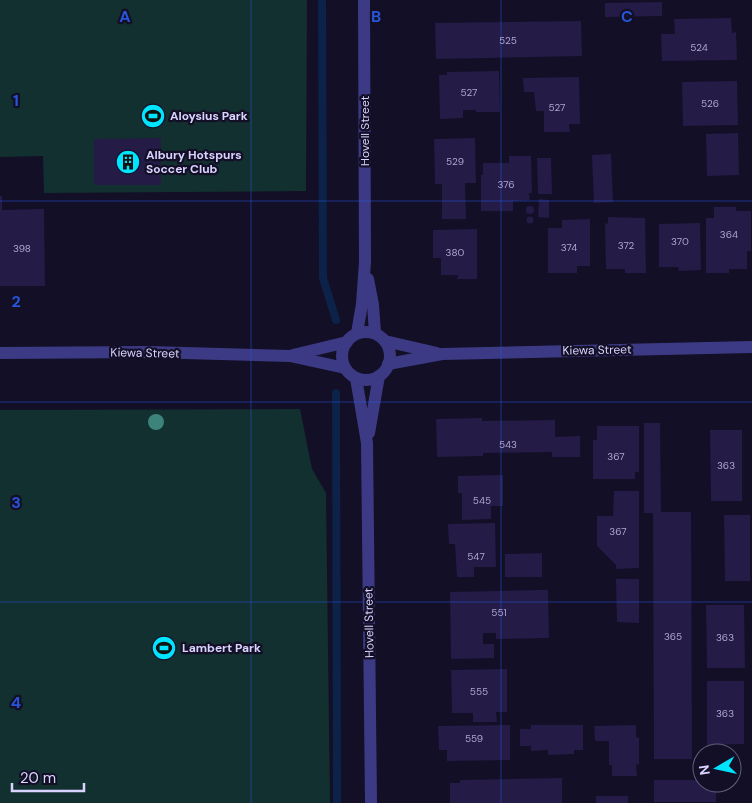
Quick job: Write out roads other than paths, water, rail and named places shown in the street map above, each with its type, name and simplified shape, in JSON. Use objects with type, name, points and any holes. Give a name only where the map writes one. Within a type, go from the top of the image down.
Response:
[{"type":"street","name":"Hovell Street","points":[[352,338],[362,304],[365,262],[364,0]]},
{"type":"street","name":"Hovell Street","points":[[365,262],[380,337]]},
{"type":"street","points":[[369,332],[380,337],[390,356],[388,364],[379,376],[371,380],[356,378],[345,368],[342,355],[352,338],[369,332]]},
{"type":"street","name":"Kiewa Street","points":[[380,337],[442,354]]},
{"type":"street","name":"Kiewa Street","points":[[290,356],[352,338]]},
{"type":"street","name":"Kiewa Street","points":[[388,364],[442,354],[752,346]]},
{"type":"street","name":"Kiewa Street","points":[[0,353],[149,352],[290,356],[345,368]]},
{"type":"street","name":"Hovell Street","points":[[367,443],[379,376]]},
{"type":"street","name":"Hovell Street","points":[[356,378],[367,443],[371,803]]},
{"type":"waterway","points":[[322,0],[323,278],[336,320]]},
{"type":"waterway","points":[[336,393],[337,803]]},
{"type":"place","name":"Aloysius Park","points":[[153,116]]},
{"type":"place","name":"Albury Hotspurs Soccer Club","points":[[128,162]]},
{"type":"place","name":"Lambert Park","points":[[164,648]]}]
